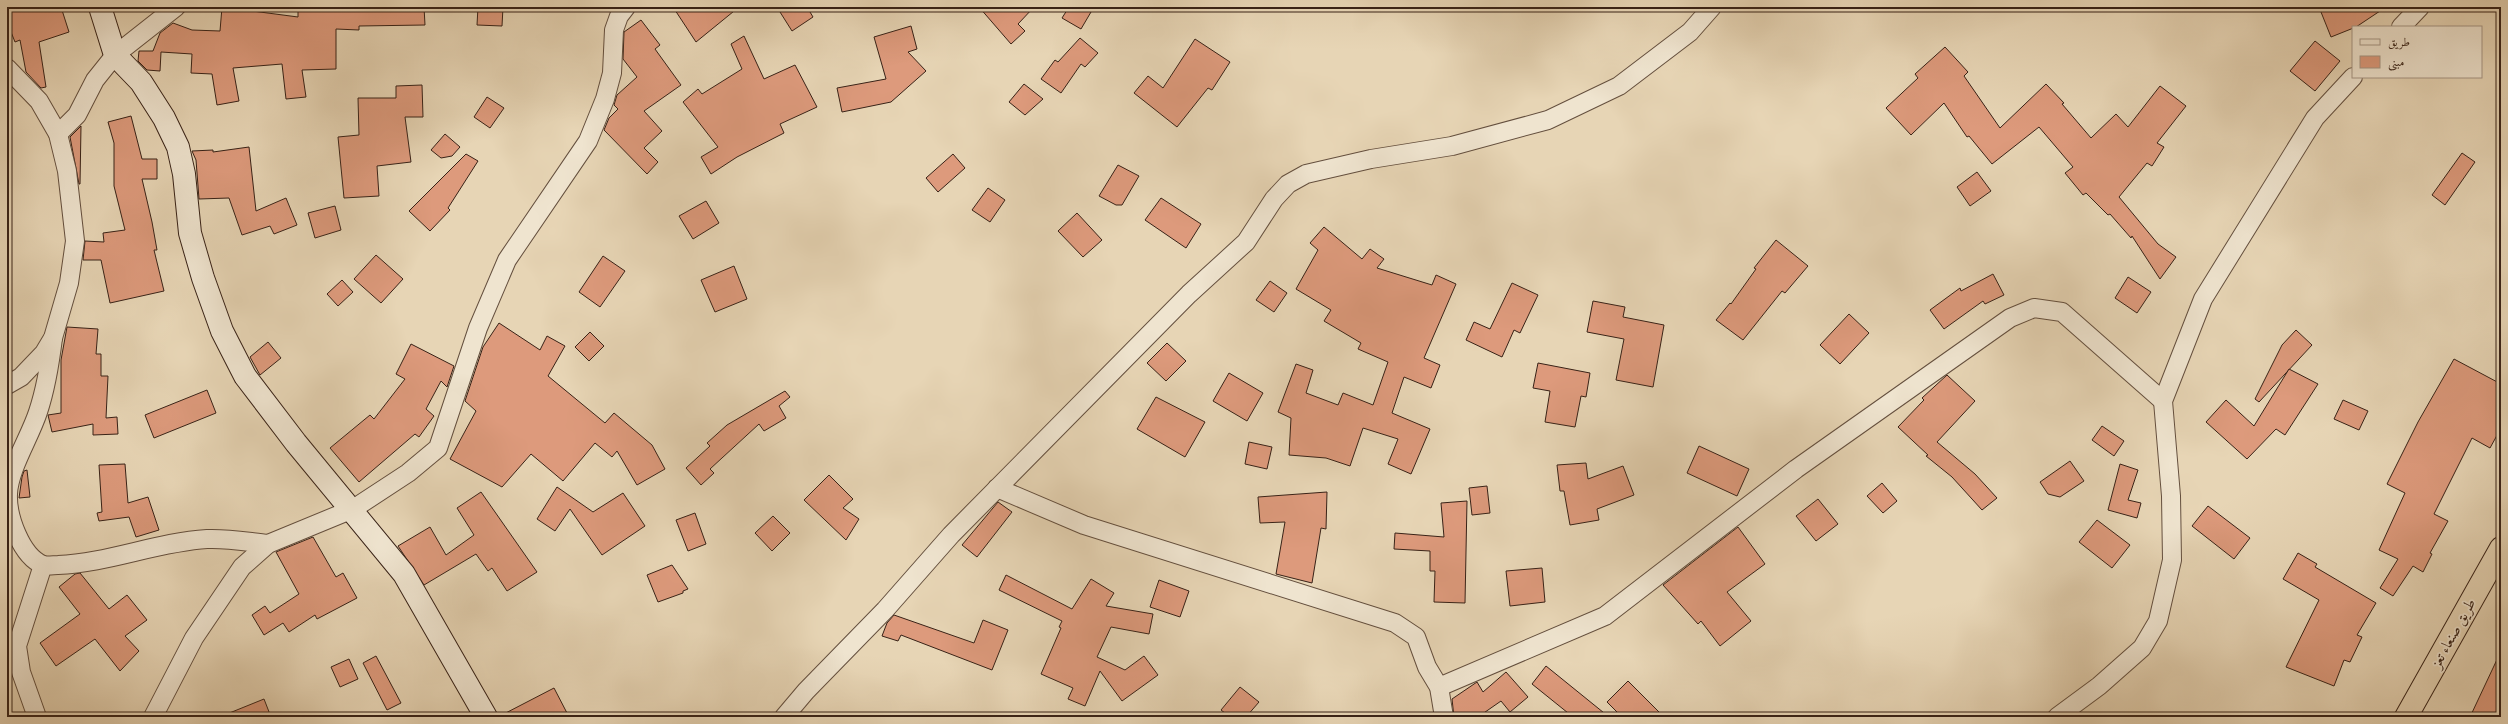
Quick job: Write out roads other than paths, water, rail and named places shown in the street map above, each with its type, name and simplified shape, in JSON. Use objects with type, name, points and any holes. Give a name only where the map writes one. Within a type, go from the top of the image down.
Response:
[{"type":"highway","name":"طريق صنعاء تعز","points":[[2406,717],[2501,548]]},
{"type":"street","points":[[100,7],[115,55],[141,82],[164,118],[178,147],[184,174],[192,241],[222,331],[245,376],[296,443],[353,509],[404,574],[486,717]]},
{"type":"street","points":[[58,134],[77,115],[95,80],[115,55],[176,7]]},
{"type":"street","points":[[153,717],[177,668],[213,608],[242,567],[268,544],[353,509],[408,472],[438,448],[478,328],[507,260],[588,141],[605,99],[612,73],[614,30],[619,16],[626,7]]},
{"type":"street","points":[[784,717],[806,691],[885,610],[951,535],[1195,289],[1246,242],[1274,199],[1288,184],[1306,174],[1371,159],[1452,146],[1548,120],[1618,86],[1690,32],[1712,7]]},
{"type":"street","points":[[2402,26],[2420,7]]},
{"type":"street","points":[[7,68],[39,101],[58,134],[67,171],[75,241],[69,283],[53,338],[50,370],[38,412],[10,480],[8,494],[9,509],[14,527],[22,544],[32,556],[43,565],[94,561],[148,548],[207,539],[268,544]]},
{"type":"street","points":[[2057,717],[2099,686],[2142,648],[2158,621],[2172,560],[2171,496],[2163,401],[2204,299],[2315,118],[2352,78]]},
{"type":"street","points":[[1438,687],[1605,616],[1796,470],[2010,318],[2034,308],[2062,312],[2163,401]]},
{"type":"street","points":[[7,385],[21,377],[44,353],[53,338]]},
{"type":"street","points":[[997,488],[1084,525],[1395,623],[1416,637],[1427,667],[1438,687],[1444,717]]},
{"type":"street","points":[[37,717],[21,672],[17,646],[43,565]]}]
